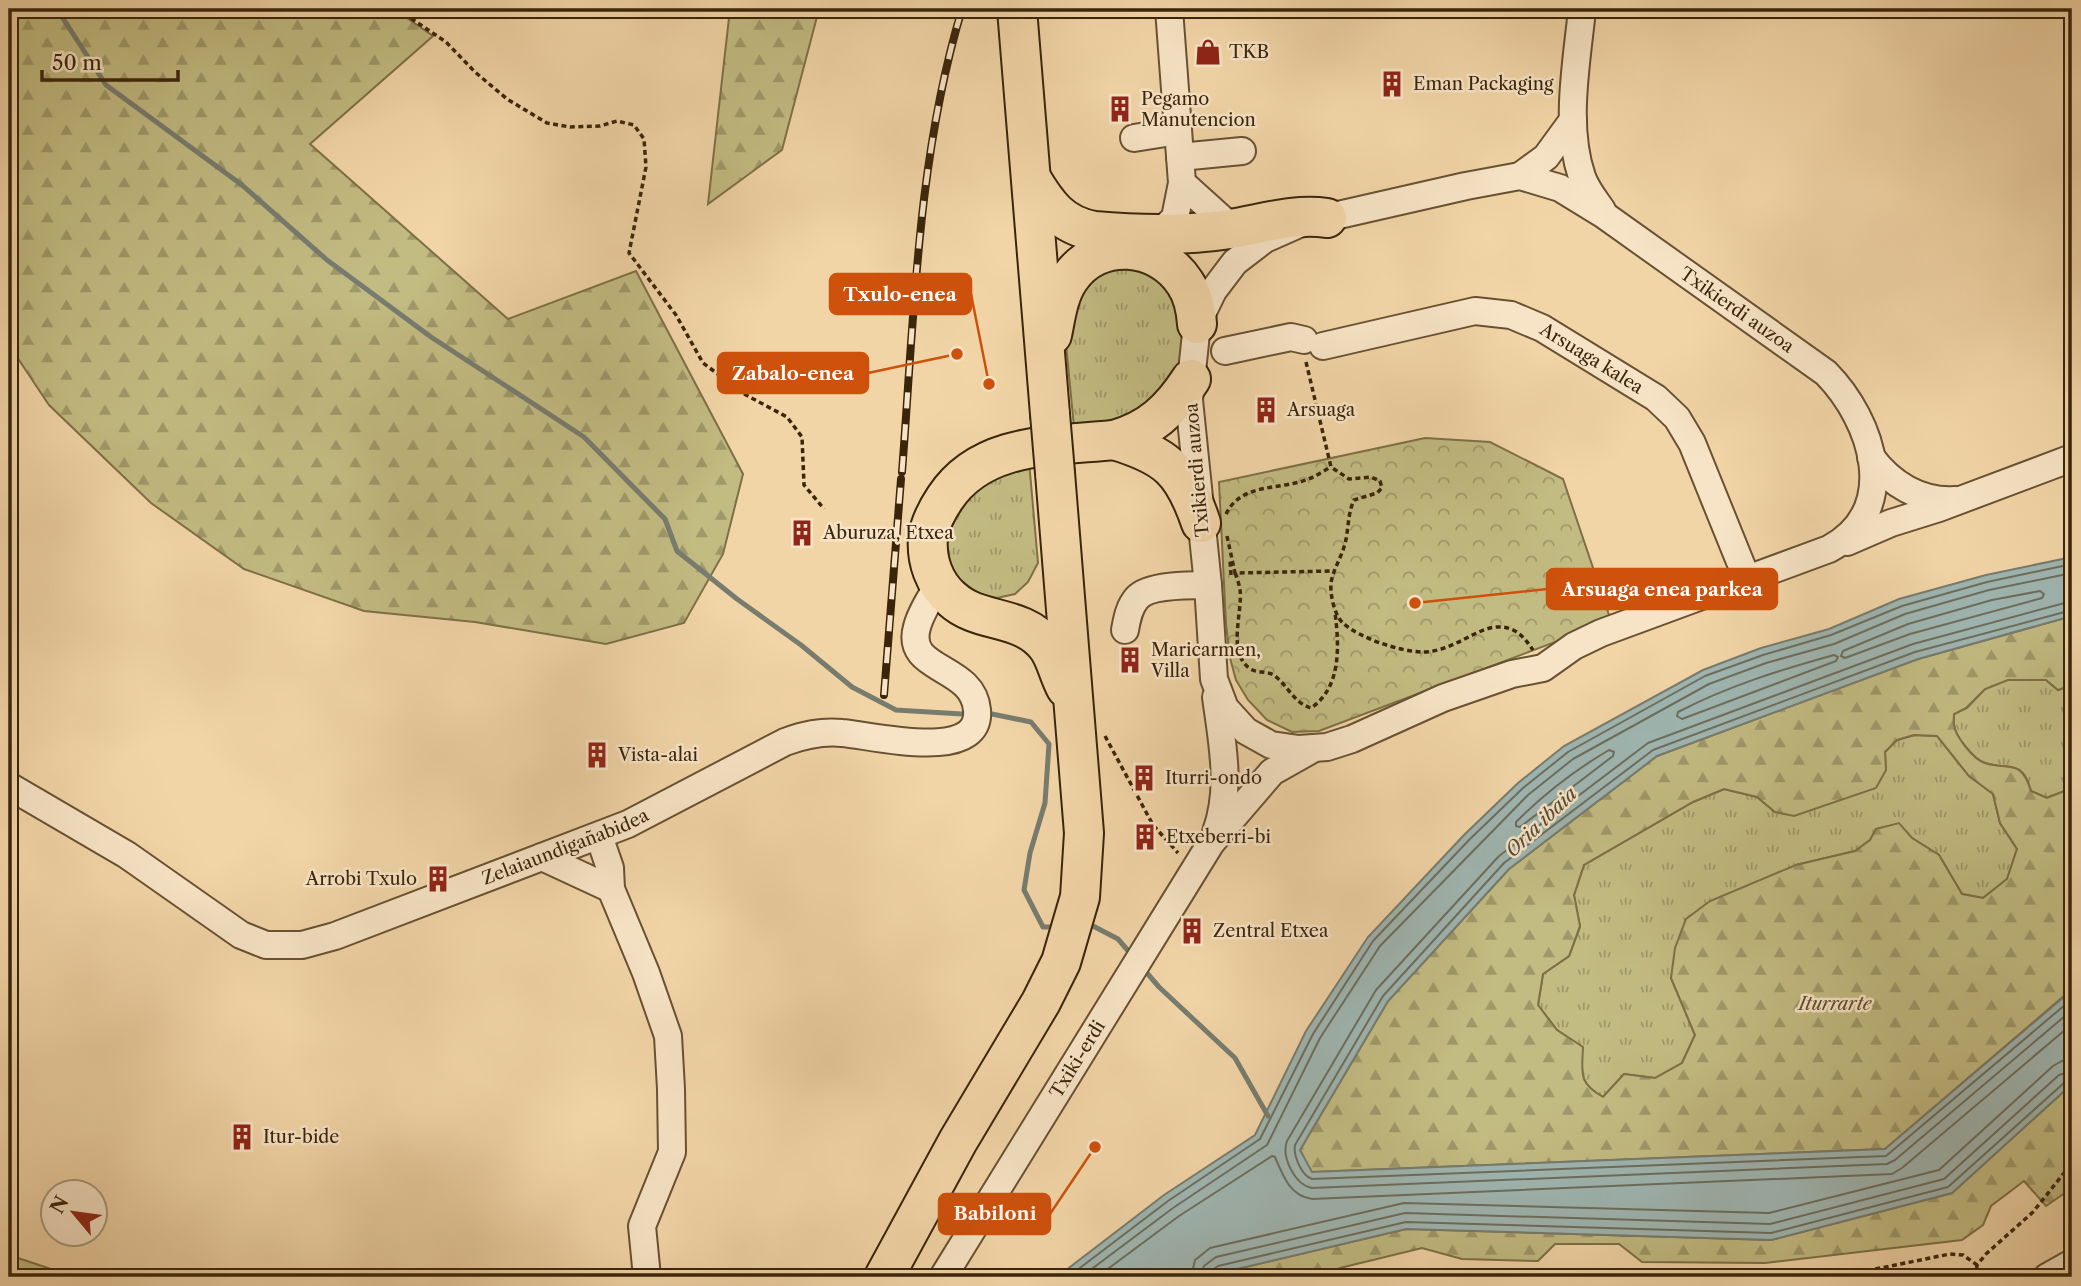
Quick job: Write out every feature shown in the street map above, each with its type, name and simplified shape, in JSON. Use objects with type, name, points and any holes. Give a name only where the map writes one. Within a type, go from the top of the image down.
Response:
[{"type":"highway","points":[[884,1277],[958,1141],[1041,1002],[1069,940],[1080,897],[1084,852],[1017,9]]},
{"type":"highway","points":[[1031,178],[1048,205],[1072,225],[1094,231],[1181,234],[1233,229],[1308,215],[1327,218]]},
{"type":"highway","points":[[1046,361],[1059,301],[1070,277],[1090,260],[1113,250],[1148,253],[1168,264],[1185,282],[1191,293],[1198,324]]},
{"type":"highway","points":[[1073,702],[1046,645],[1034,633],[1019,624],[973,613],[953,601],[939,584],[929,561],[932,522],[947,496],[971,471],[986,461],[1018,450],[1114,440],[1141,431],[1159,419],[1174,404],[1191,379]]},
{"type":"highway","points":[[1114,440],[1151,452],[1172,468],[1189,492],[1218,521]]},
{"type":"highway","points":[[997,617],[1018,610],[1042,588],[1051,568],[1059,529]]},
{"type":"street","points":[[1158,234],[1175,218],[1180,157],[1169,9]]},
{"type":"street","points":[[1582,9],[1573,120],[1583,181],[1604,215]]},
{"type":"street","points":[[1520,176],[1546,158],[1573,120]]},
{"type":"street","points":[[1135,138],[1180,157],[1242,151]]},
{"type":"street","points":[[1180,157],[1233,229]]},
{"type":"street","name":"Txikierdi auzoa","points":[[1829,549],[1852,534],[1867,512],[1874,485],[1871,457],[1855,413],[1842,390],[1825,373],[1604,215],[1560,188],[1520,176],[1327,218],[1282,231],[1235,262],[1204,307],[1198,324],[1189,400],[1218,521],[1208,585],[1214,679],[1224,708],[1246,731],[1271,745],[1313,749],[1352,739],[1443,698],[1512,674],[1543,668],[1574,646],[1601,633],[1829,549],[1891,523],[1960,500]]},
{"type":"street","name":"Arsuaga kalea","points":[[1226,351],[1291,337],[1311,347],[1475,311],[1511,315],[1542,328],[1656,398],[1677,418],[1692,443],[1747,579]]},
{"type":"street","name":"Txikierdi auzoa","points":[[1871,457],[1880,470],[1903,489],[1925,497],[1960,500]]},
{"type":"street","points":[[1960,500],[2072,458]]},
{"type":"street","name":"Zelaiaundigañabidea","points":[[9,786],[127,855],[241,935],[266,944],[302,945],[335,936],[628,824],[785,742],[813,733],[842,733],[898,741],[943,743],[965,736],[976,723],[977,708],[971,692],[961,680],[925,659],[916,646],[916,628],[939,584]]},
{"type":"street","points":[[1125,630],[1129,612],[1138,596],[1157,589],[1208,585]]},
{"type":"street","points":[[1211,843],[1225,799],[1224,763],[1214,679]]},
{"type":"street","points":[[1211,843],[1272,772],[1313,749]]},
{"type":"street","points":[[598,836],[610,869],[611,889],[646,973],[668,1036],[672,1152],[642,1226],[647,1277]]},
{"type":"street","name":"Txiki-erdi","points":[[943,1277],[1211,843]]},
{"type":"street","points":[[542,857],[611,889]]},
{"type":"street","points":[[2047,1277],[2072,1263]]},
{"type":"path","points":[[397,9],[446,42],[506,99],[547,123],[570,127],[600,126],[617,121],[634,125],[644,139],[646,167],[629,253],[676,315],[703,363],[746,395],[787,417],[802,437],[804,485],[824,509]]},
{"type":"path","points":[[1311,347],[1331,467],[1349,479],[1371,477],[1380,481],[1382,488],[1377,493],[1354,500],[1349,510],[1345,547],[1330,585],[1335,610],[1337,649],[1331,683],[1323,700],[1311,708],[1302,705],[1276,677],[1268,672],[1251,670],[1243,662],[1238,649],[1240,589],[1218,521],[1240,497],[1255,489],[1278,488],[1309,480],[1331,467]]},
{"type":"path","points":[[1235,573],[1334,571]]},
{"type":"path","points":[[1335,610],[1342,623],[1388,647],[1424,652],[1451,648],[1497,626],[1516,630],[1535,654]]},
{"type":"path","points":[[1104,735],[1153,825],[1182,858],[1196,868]]},
{"type":"path","points":[[1976,1277],[1977,1265],[1986,1254],[2033,1212],[2072,1164]]},
{"type":"path","points":[[1740,1277],[1841,1276],[1950,1254],[1963,1255],[1977,1265]]},
{"type":"green space","points":[[9,9],[394,9],[433,36],[310,144],[508,319],[636,271],[743,474],[723,554],[684,623],[606,644],[475,622],[364,611],[244,569],[151,503],[49,405],[9,345]]},
{"type":"green space","points":[[730,9],[819,9],[782,150],[708,204]]},
{"type":"green space","points":[[1148,263],[1180,294],[1186,348],[1177,378],[1128,423],[1074,427],[1065,334],[1071,300],[1100,266]]},
{"type":"green space","points":[[1425,438],[1490,442],[1563,479],[1611,621],[1319,731],[1292,732],[1267,720],[1248,700],[1236,680],[1230,658],[1219,482]]},
{"type":"green space","points":[[1029,461],[1038,563],[1028,582],[1015,594],[997,598],[979,594],[957,578],[946,556],[947,531],[958,508],[980,482]]},
{"type":"green space","name":"Iturrarte","points":[[2072,616],[2072,685],[2058,690],[2046,680],[2008,680],[1985,689],[1966,708],[1954,714],[1954,721],[1958,735],[1976,757],[1985,763],[2019,770],[2031,791],[2047,798],[2072,788],[2072,989],[1885,1149],[1311,1172],[1300,1150],[1388,1001],[1509,869],[1657,756],[1918,659]],"holes":[[[1914,735],[1937,736],[1969,776],[1993,794],[2000,823],[2017,849],[2007,879],[1983,898],[1962,894],[1939,855],[1912,838],[1899,823],[1876,829],[1870,840],[1855,851],[1796,865],[1710,901],[1686,919],[1675,948],[1671,978],[1695,1035],[1682,1063],[1655,1078],[1624,1074],[1603,1097],[1589,1087],[1582,1071],[1583,1047],[1557,1030],[1538,1005],[1543,974],[1569,956],[1580,926],[1574,895],[1584,865],[1693,802],[1724,789],[1757,797],[1775,812],[1794,816],[1876,788],[1886,770],[1885,752],[1897,740]]]},
{"type":"green space","points":[[2008,679],[2046,680],[2058,690],[2072,685],[2072,788],[2047,798],[2031,791],[2019,770],[1981,761],[1961,741],[1955,730],[1954,714],[1967,708],[1985,689]]},
{"type":"green space","points":[[1915,735],[1937,736],[1969,776],[1993,794],[2000,823],[2017,849],[2007,879],[1983,898],[1962,894],[1939,855],[1912,838],[1898,824],[1876,829],[1870,840],[1855,851],[1796,865],[1671,978],[1695,1035],[1682,1063],[1655,1078],[1624,1074],[1603,1097],[1589,1087],[1583,1077],[1582,1047],[1557,1030],[1538,1005],[1543,974],[1569,956],[1580,927],[1574,895],[1584,865],[1693,802],[1724,789],[1757,797],[1775,812],[1886,770],[1885,752],[1897,740]]},
{"type":"green space","points":[[2072,1084],[2072,1188],[2046,1206],[2024,1181],[1991,1206],[1983,1225],[1962,1240],[1765,1263],[1642,1262],[1619,1244],[1555,1244],[1538,1261],[1462,1259],[1422,1248],[1340,1268],[1323,1277],[1214,1277],[1220,1273],[1406,1229],[1771,1240],[1952,1193]]},
{"type":"green space","points":[[9,1255],[75,1277],[9,1277]]},
{"type":"water","name":"Oria ibaia","points":[[2072,557],[2072,616],[1918,659],[1657,756],[1509,869],[1388,1001],[1300,1150],[1312,1172],[1885,1149],[2072,990],[2072,1084],[1952,1193],[1771,1240],[1406,1229],[1220,1273],[1214,1277],[1057,1277],[1164,1195],[1255,1135],[1306,1031],[1368,937],[1464,835],[1518,783],[1564,746],[1703,670],[1761,648],[1829,629],[1899,599],[1986,575]]},
{"type":"waterway","points":[[57,9],[106,85],[242,185],[327,260],[431,337],[584,437],[665,519],[677,551],[737,599],[801,645],[852,687],[896,710],[962,714]]},
{"type":"waterway","points":[[992,714],[1031,722],[1049,744],[1045,803],[1030,853],[1024,890],[1043,927],[1056,927]]},
{"type":"waterway","points":[[1093,926],[1118,939],[1130,953]]},
{"type":"waterway","points":[[1147,973],[1235,1058],[1268,1116]]},
{"type":"railway","points":[[902,472],[914,297],[926,180],[947,65],[962,9]]},
{"type":"railway","points":[[884,695],[901,479]]},
{"type":"place","name":"TKB","points":[[1208,52]]},
{"type":"place","name":"Eman Packaging","points":[[1392,84]]},
{"type":"place","name":"Pegamo Manutencion","points":[[1120,109]]},
{"type":"place","name":"Zabalo-enea","points":[[957,354]]},
{"type":"place","name":"Txulo-enea","points":[[989,384]]},
{"type":"place","name":"Arsuaga","points":[[1266,410]]},
{"type":"place","name":"Aburuza, Etxea","points":[[802,533]]},
{"type":"place","name":"Arsuaga enea parkea","points":[[1415,603]]},
{"type":"place","name":"Maricarmen, Villa","points":[[1130,660]]},
{"type":"place","name":"Vista-alai","points":[[597,755]]},
{"type":"place","name":"Iturri-ondo","points":[[1144,778]]},
{"type":"place","name":"Etxeberri-bi","points":[[1145,837]]},
{"type":"place","name":"Arrobi Txulo","points":[[438,879]]},
{"type":"place","name":"Zentral Etxea","points":[[1192,931]]},
{"type":"place","name":"Itur-bide","points":[[242,1137]]},
{"type":"place","name":"Babiloni","points":[[1095,1147]]}]
